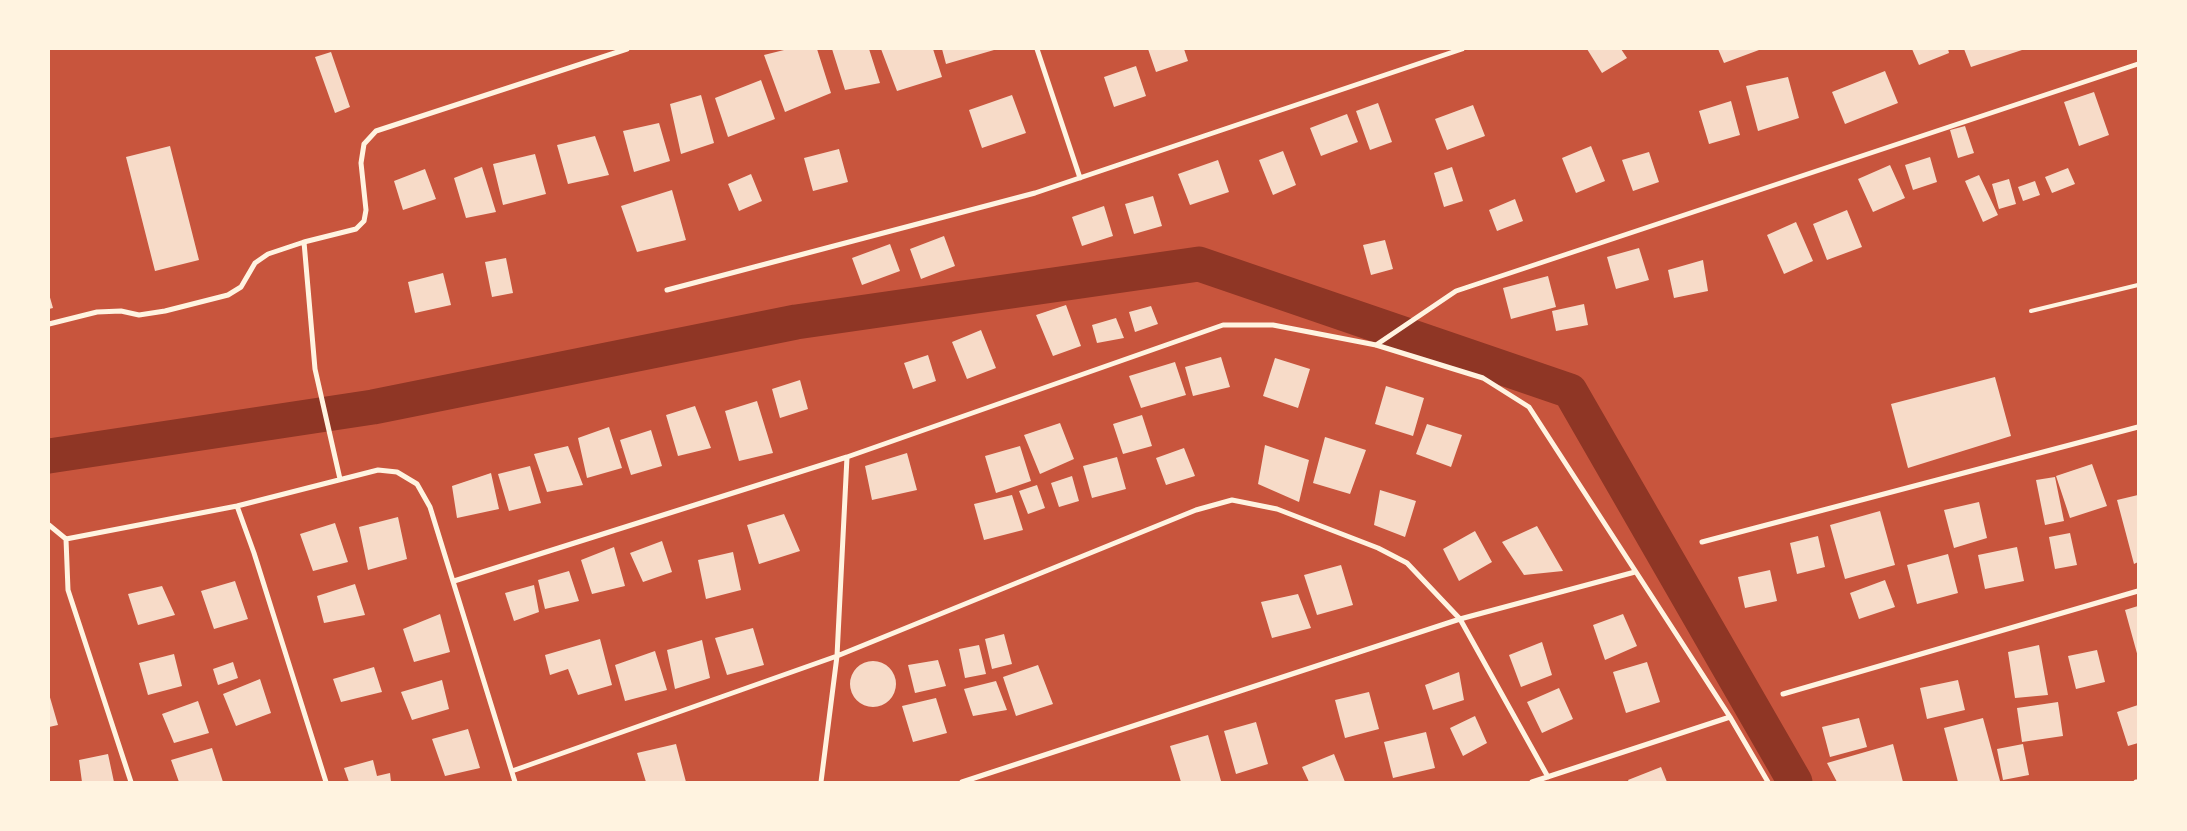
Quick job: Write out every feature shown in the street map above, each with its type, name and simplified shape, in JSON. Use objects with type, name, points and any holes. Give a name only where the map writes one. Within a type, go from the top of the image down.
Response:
[{"type":"street","points":[[49,324],[97,312],[121,311],[139,315],[165,311],[228,295],[241,287],[255,263],[268,254],[304,242],[356,229],[364,221],[366,210],[361,163],[364,144],[376,131],[627,49]]},
{"type":"street","points":[[1037,49],[1080,178]]},
{"type":"street","points":[[667,290],[1036,193],[1462,49]]},
{"type":"street","points":[[1376,345],[1456,291],[2138,64]]},
{"type":"street","points":[[304,242],[315,370],[340,479]]},
{"type":"street","points":[[454,581],[847,457],[1223,325],[1273,324],[1376,345],[1483,378],[1529,407],[1730,717],[1768,782]]},
{"type":"street","points":[[1702,542],[2138,426]]},
{"type":"street","points":[[821,782],[837,656],[847,457]]},
{"type":"street","points":[[66,539],[237,506],[378,470],[397,472],[417,484],[430,506],[515,782]]},
{"type":"street","points":[[512,770],[837,656],[1196,510],[1232,500],[1277,509],[1385,552],[1406,563],[1460,619],[1548,777]]},
{"type":"street","points":[[237,506],[254,553],[326,782]]},
{"type":"street","points":[[49,525],[66,539],[68,590],[131,782]]},
{"type":"street","points":[[962,782],[1460,619],[1635,572]]},
{"type":"street","points":[[1782,694],[2138,591]]},
{"type":"street","points":[[1532,782],[1730,717]]},
{"type":"lane","points":[[2031,311],[2138,285]]},
{"type":"building","points":[[788,49],[817,49],[831,93],[785,112],[764,55]]},
{"type":"building","points":[[832,49],[869,49],[880,83],[845,90]]},
{"type":"building","points":[[881,49],[933,49],[942,77],[897,91]]},
{"type":"building","points":[[942,49],[994,49],[994,50],[946,64]]},
{"type":"building","points":[[1148,49],[1184,49],[1188,61],[1156,72]]},
{"type":"building","points":[[1587,49],[1621,49],[1627,58],[1602,73]]},
{"type":"building","points":[[1718,49],[1759,49],[1759,50],[1724,63]]},
{"type":"building","points":[[1912,49],[1948,49],[1949,53],[1919,65]]},
{"type":"building","points":[[1964,49],[2025,49],[1971,67]]},
{"type":"building","points":[[331,52],[350,107],[335,113],[315,57]]},
{"type":"building","points":[[1136,66],[1146,96],[1114,107],[1104,77]]},
{"type":"building","points":[[1885,71],[1898,103],[1845,124],[1832,92]]},
{"type":"building","points":[[1788,77],[1799,118],[1758,131],[1746,86]]},
{"type":"building","points":[[761,80],[775,119],[728,137],[715,98]]},
{"type":"building","points":[[2094,92],[2109,135],[2079,146],[2064,102]]},
{"type":"building","points":[[701,95],[714,143],[681,154],[670,104]]},
{"type":"building","points":[[1012,95],[1026,133],[982,148],[969,110]]},
{"type":"building","points":[[1731,101],[1740,135],[1709,144],[1699,111]]},
{"type":"building","points":[[1378,103],[1392,142],[1370,150],[1356,111]]},
{"type":"building","points":[[1473,105],[1485,136],[1447,150],[1435,119]]},
{"type":"building","points":[[1347,114],[1358,142],[1321,156],[1310,128]]},
{"type":"building","points":[[659,123],[670,161],[634,172],[623,131]]},
{"type":"building","points":[[1965,126],[1974,153],[1958,158],[1950,130]]},
{"type":"building","points":[[595,136],[609,175],[568,184],[557,145]]},
{"type":"building","points":[[170,146],[199,260],[155,271],[126,157]]},
{"type":"building","points":[[1591,146],[1605,181],[1576,193],[1562,158]]},
{"type":"building","points":[[839,149],[848,182],[813,191],[804,158]]},
{"type":"building","points":[[1283,151],[1296,185],[1273,195],[1259,160]]},
{"type":"building","points":[[1649,152],[1659,182],[1633,191],[1622,160]]},
{"type":"building","points":[[535,154],[546,194],[503,205],[493,164]]},
{"type":"building","points":[[1930,157],[1937,182],[1913,190],[1905,165]]},
{"type":"building","points":[[1218,160],[1229,192],[1190,205],[1178,174]]},
{"type":"building","points":[[1890,165],[1905,198],[1873,212],[1858,179]]},
{"type":"building","points":[[482,167],[496,212],[466,218],[454,178]]},
{"type":"building","points":[[1452,167],[1463,201],[1444,207],[1434,173]]},
{"type":"building","points":[[2068,168],[2075,184],[2052,193],[2045,177]]},
{"type":"building","points":[[425,169],[436,199],[403,210],[394,181]]},
{"type":"building","points":[[751,174],[762,201],[739,211],[728,184]]},
{"type":"building","points":[[1979,175],[1998,215],[1983,222],[1965,181]]},
{"type":"building","points":[[2009,179],[2016,204],[1999,209],[1992,184]]},
{"type":"building","points":[[2035,181],[2040,195],[2023,201],[2018,187]]},
{"type":"building","points":[[672,190],[686,240],[637,252],[621,206]]},
{"type":"building","points":[[1153,196],[1162,226],[1134,234],[1125,204]]},
{"type":"building","points":[[1515,199],[1523,221],[1497,231],[1489,210]]},
{"type":"building","points":[[1104,206],[1113,236],[1082,246],[1072,217]]},
{"type":"building","points":[[1847,210],[1862,247],[1827,260],[1813,224]]},
{"type":"building","points":[[1796,222],[1813,261],[1784,274],[1767,235]]},
{"type":"building","points":[[944,236],[955,266],[921,279],[910,249]]},
{"type":"building","points":[[1385,240],[1393,269],[1371,275],[1363,245]]},
{"type":"building","points":[[890,244],[900,271],[862,285],[852,258]]},
{"type":"building","points":[[1639,248],[1649,280],[1616,289],[1607,257]]},
{"type":"building","points":[[506,258],[513,293],[492,297],[485,262]]},
{"type":"building","points":[[1703,260],[1708,291],[1674,298],[1668,270]]},
{"type":"building","points":[[443,273],[451,305],[415,313],[408,282]]},
{"type":"building","points":[[1548,276],[1556,307],[1511,319],[1503,288]]},
{"type":"building","points":[[49,294],[53,308],[49,309]]},
{"type":"building","points":[[1584,304],[1588,325],[1556,331],[1552,311]]},
{"type":"building","points":[[1066,305],[1081,346],[1053,356],[1036,315]]},
{"type":"building","points":[[1151,306],[1158,324],[1135,332],[1129,312]]},
{"type":"building","points":[[1116,318],[1124,338],[1097,343],[1092,325]]},
{"type":"building","points":[[981,330],[996,368],[967,379],[952,342]]},
{"type":"building","points":[[928,355],[936,381],[913,389],[904,363]]},
{"type":"building","points":[[1221,357],[1230,387],[1193,396],[1185,367]]},
{"type":"building","points":[[1275,358],[1310,369],[1298,408],[1263,396]]},
{"type":"building","points":[[1175,362],[1186,395],[1141,408],[1129,376]]},
{"type":"building","points":[[1995,377],[2011,436],[1908,468],[1891,404]]},
{"type":"building","points":[[800,380],[808,409],[780,418],[772,389]]},
{"type":"building","points":[[1386,386],[1424,398],[1413,436],[1375,424]]},
{"type":"building","points":[[757,401],[773,453],[739,461],[725,411]]},
{"type":"building","points":[[695,406],[711,448],[678,456],[666,415]]},
{"type":"building","points":[[1142,415],[1152,446],[1123,454],[1113,424]]},
{"type":"building","points":[[1060,423],[1074,459],[1040,474],[1024,435]]},
{"type":"building","points":[[1427,424],[1462,435],[1451,467],[1416,454]]},
{"type":"building","points":[[609,427],[622,468],[587,478],[578,438]]},
{"type":"building","points":[[651,430],[662,466],[631,475],[620,440]]},
{"type":"building","points":[[1325,437],[1366,450],[1350,494],[1313,483]]},
{"type":"building","points":[[1265,445],[1309,460],[1299,502],[1258,484]]},
{"type":"building","points":[[568,446],[583,485],[547,492],[534,454]]},
{"type":"building","points":[[1020,446],[1031,481],[996,493],[985,456]]},
{"type":"building","points":[[1184,448],[1195,476],[1166,485],[1156,458]]},
{"type":"building","points":[[907,453],[917,490],[872,500],[865,466]]},
{"type":"building","points":[[1117,457],[1126,489],[1092,498],[1083,466]]},
{"type":"building","points":[[2092,464],[2107,506],[2070,518],[2056,476]]},
{"type":"building","points":[[530,466],[541,503],[509,511],[498,474]]},
{"type":"building","points":[[491,473],[499,509],[457,518],[452,486]]},
{"type":"building","points":[[1072,476],[1079,501],[1059,507],[1051,483]]},
{"type":"building","points":[[2055,477],[2064,521],[2045,525],[2036,480]]},
{"type":"building","points":[[1037,485],[1045,508],[1028,514],[1019,491]]},
{"type":"building","points":[[1380,490],[1416,501],[1405,537],[1374,525]]},
{"type":"building","points":[[1012,495],[1023,530],[984,540],[974,504]]},
{"type":"building","points":[[2138,495],[2138,562],[2134,564],[2117,500]]},
{"type":"building","points":[[1979,502],[1987,538],[1954,548],[1944,510]]},
{"type":"building","points":[[1880,511],[1895,565],[1845,579],[1830,525]]},
{"type":"building","points":[[784,514],[800,551],[759,564],[747,525]]},
{"type":"building","points":[[398,517],[407,559],[368,570],[359,527]]},
{"type":"building","points":[[335,523],[348,562],[313,571],[300,534]]},
{"type":"building","points":[[1537,526],[1563,571],[1524,575],[1502,542]]},
{"type":"building","points":[[1475,531],[1492,562],[1459,581],[1443,549]]},
{"type":"building","points":[[2070,533],[2077,565],[2055,569],[2049,537]]},
{"type":"building","points":[[1818,536],[1825,567],[1797,574],[1790,543]]},
{"type":"building","points":[[662,541],[672,572],[643,582],[630,553]]},
{"type":"building","points":[[614,547],[625,586],[592,594],[581,560]]},
{"type":"building","points":[[2017,547],[2024,581],[1985,589],[1978,555]]},
{"type":"building","points":[[733,552],[741,590],[706,599],[698,560]]},
{"type":"building","points":[[1948,554],[1958,593],[1917,604],[1907,565]]},
{"type":"building","points":[[1341,565],[1353,605],[1317,615],[1304,575]]},
{"type":"building","points":[[1770,570],[1777,601],[1745,608],[1738,577]]},
{"type":"building","points":[[569,571],[579,601],[545,609],[538,580]]},
{"type":"building","points":[[1885,580],[1895,607],[1859,619],[1850,593]]},
{"type":"building","points":[[235,581],[248,619],[214,629],[201,591]]},
{"type":"building","points":[[355,584],[365,615],[324,623],[317,596]]},
{"type":"building","points":[[534,585],[539,612],[514,621],[505,593]]},
{"type":"building","points":[[162,586],[175,615],[138,625],[128,594]]},
{"type":"building","points":[[1298,594],[1311,628],[1272,638],[1261,602]]},
{"type":"building","points":[[2138,606],[2138,657],[2125,610]]},
{"type":"building","points":[[440,614],[450,652],[414,662],[403,629]]},
{"type":"building","points":[[1623,614],[1637,646],[1605,660],[1593,625]]},
{"type":"building","points":[[753,628],[764,665],[727,675],[715,638]]},
{"type":"building","points":[[1004,634],[1012,664],[992,669],[985,639]]},
{"type":"building","points":[[600,639],[612,685],[578,695],[568,669],[550,675],[545,655]]},
{"type":"building","points":[[702,640],[710,678],[675,689],[667,650]]},
{"type":"building","points":[[1542,642],[1552,675],[1521,687],[1509,655]]},
{"type":"building","points":[[979,645],[986,674],[965,678],[959,649]]},
{"type":"building","points":[[2039,645],[2048,695],[2015,698],[2008,652]]},
{"type":"building","points":[[2097,650],[2105,682],[2076,689],[2068,656]]},
{"type":"building","points":[[655,651],[667,690],[625,701],[615,665]]},
{"type":"building","points":[[174,654],[182,686],[148,695],[139,663]]},
{"type":"building","points":[[938,660],[946,686],[915,693],[908,665]]},
{"type":"building","points":[[868,661],[878,661],[892,671],[896,684],[892,697],[886,703],[878,707],[868,707],[854,697],[850,689],[850,679],[860,665]]},
{"type":"building","points":[[233,662],[238,678],[218,685],[213,669]]},
{"type":"building","points":[[1647,662],[1660,702],[1626,713],[1613,672]]},
{"type":"building","points":[[1038,665],[1053,704],[1016,716],[1003,677]]},
{"type":"building","points":[[374,667],[382,692],[341,702],[333,679]]},
{"type":"building","points":[[1459,672],[1464,700],[1433,710],[1425,685]]},
{"type":"building","points":[[260,679],[271,713],[236,726],[223,694]]},
{"type":"building","points":[[442,680],[449,709],[412,720],[401,692]]},
{"type":"building","points":[[1958,680],[1965,710],[1927,719],[1920,688]]},
{"type":"building","points":[[996,681],[1007,710],[973,716],[964,689]]},
{"type":"building","points":[[1559,688],[1573,719],[1542,733],[1527,702]]},
{"type":"building","points":[[1369,692],[1379,729],[1345,738],[1335,700]]},
{"type":"building","points":[[49,694],[58,725],[49,727]]},
{"type":"building","points":[[936,698],[947,733],[913,742],[902,706]]},
{"type":"building","points":[[198,701],[209,733],[174,743],[162,714]]},
{"type":"building","points":[[2058,702],[2063,736],[2022,742],[2017,708]]},
{"type":"building","points":[[2138,705],[2138,743],[2128,746],[2117,712]]},
{"type":"building","points":[[1475,716],[1487,743],[1463,756],[1450,728]]},
{"type":"building","points":[[1859,718],[1867,747],[1830,757],[1822,727]]},
{"type":"building","points":[[1983,718],[2000,781],[1958,782],[1944,728]]},
{"type":"building","points":[[1256,722],[1268,764],[1236,774],[1224,731]]},
{"type":"building","points":[[468,729],[480,768],[445,776],[432,739]]},
{"type":"building","points":[[1426,732],[1435,768],[1393,778],[1384,742]]},
{"type":"building","points":[[1208,735],[1221,781],[1181,782],[1170,746]]},
{"type":"building","points":[[676,744],[686,782],[646,782],[637,753]]},
{"type":"building","points":[[1893,744],[1903,782],[1837,782],[1827,763]]},
{"type":"building","points":[[2023,744],[2029,775],[2003,780],[1997,749]]},
{"type":"building","points":[[212,748],[223,782],[179,782],[171,760]]},
{"type":"building","points":[[108,754],[114,782],[82,782],[79,760]]},
{"type":"building","points":[[1334,754],[1345,782],[1309,782],[1302,767]]},
{"type":"building","points":[[373,760],[377,776],[390,773],[391,782],[349,782],[344,768]]},
{"type":"building","points":[[1661,767],[1667,782],[1629,782],[1628,780]]},
{"type":"waterway","points":[[49,456],[373,407],[796,322],[1199,264],[1570,391],[1795,782]]}]
